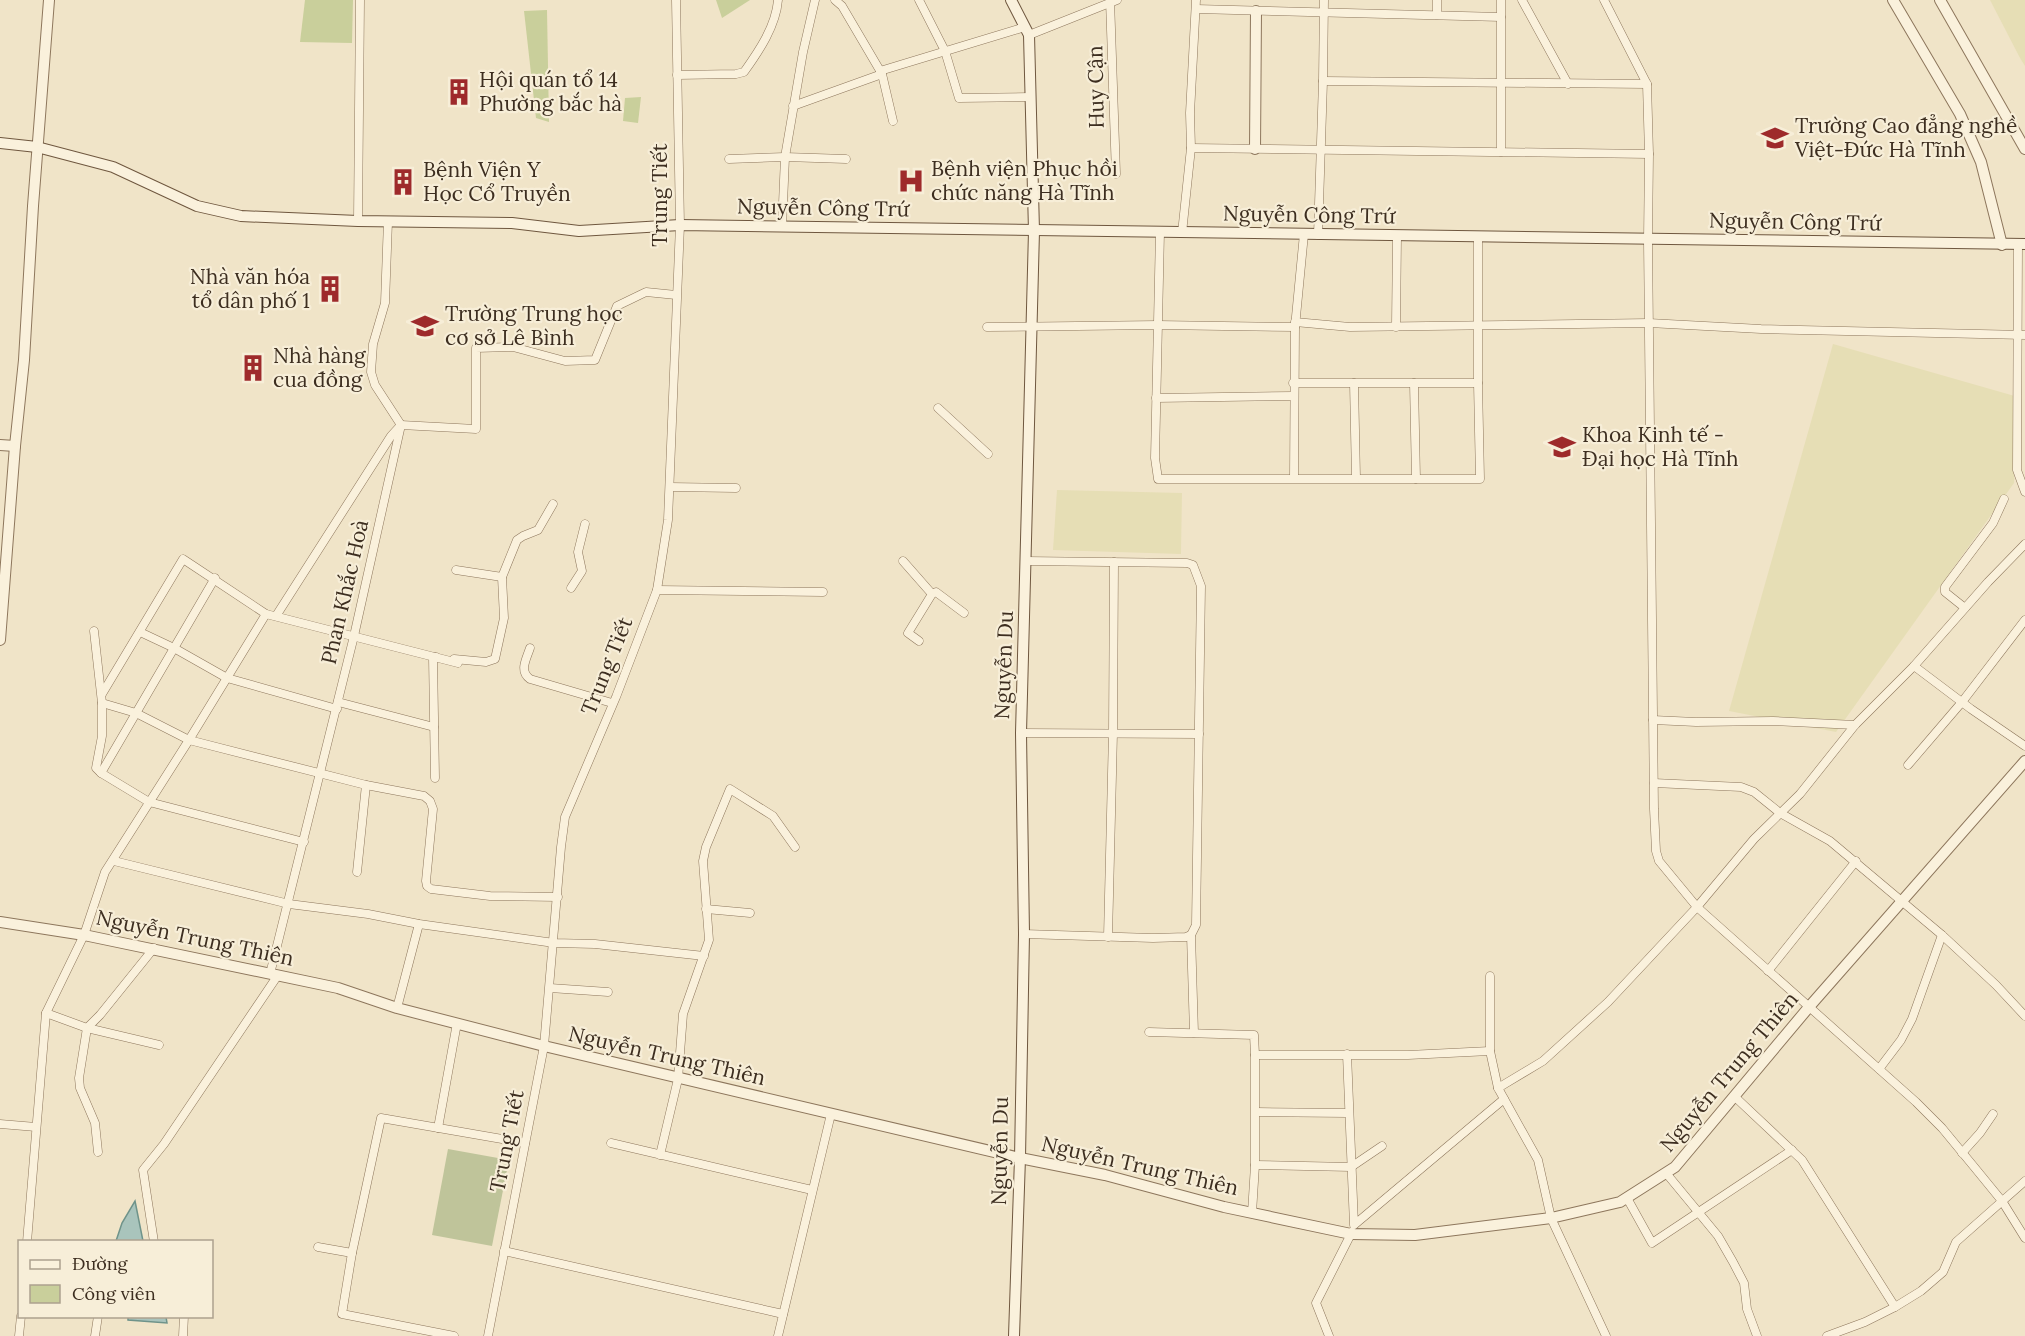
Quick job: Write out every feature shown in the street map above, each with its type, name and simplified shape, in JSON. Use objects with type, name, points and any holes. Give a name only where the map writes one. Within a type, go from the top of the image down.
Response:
[{"type":"street","points":[[0,640],[24,360],[49,0]]},
{"type":"street","points":[[358,221],[360,0]]},
{"type":"street","name":"Trung Tiết","points":[[488,1336],[544,1046],[565,818],[657,590],[668,520],[680,225],[676,0]]},
{"type":"street","points":[[677,75],[744,72],[764,42],[774,21],[778,0]]},
{"type":"street","points":[[782,227],[785,157],[805,42],[815,0]]},
{"type":"street","points":[[835,0],[842,6],[881,73],[893,121]]},
{"type":"street","points":[[920,0],[945,51],[959,98],[1031,97]]},
{"type":"street","name":"Nguyễn Du","points":[[1011,0],[1027,31],[1034,231],[1021,733],[1024,934],[1014,1336]]},
{"type":"street","points":[[1182,233],[1191,148],[1190,113],[1196,0]]},
{"type":"street","points":[[1318,235],[1324,0]]},
{"type":"street","points":[[1437,0],[1437,15]]},
{"type":"street","points":[[1501,0],[1501,152]]},
{"type":"street","points":[[1522,0],[1568,84]]},
{"type":"street","points":[[1604,0],[1647,84],[1653,720],[1656,851],[1659,861],[1697,907],[1935,1122],[2002,1202],[2025,1238]]},
{"type":"street","points":[[1893,0],[1960,114],[1982,162],[2002,245]]},
{"type":"street","points":[[1940,0],[2025,149]]},
{"type":"street","points":[[793,106],[945,51],[1027,31],[1113,1]]},
{"type":"street","name":"Huy Cận","points":[[1113,1],[1116,174]]},
{"type":"street","points":[[1196,9],[1501,17]]},
{"type":"street","points":[[1255,149],[1256,11]]},
{"type":"street","points":[[1323,81],[1647,84]]},
{"type":"street","name":"Nguyễn Công Trứ","points":[[0,143],[37,147],[113,167],[197,206],[241,216],[358,221],[512,223],[579,231],[680,225],[2022,244]]},
{"type":"street","points":[[1191,148],[1649,154]]},
{"type":"street","points":[[729,159],[785,157],[846,159]]},
{"type":"street","points":[[388,221],[385,303],[373,344],[371,372],[375,385],[401,425]]},
{"type":"street","points":[[1160,232],[1155,458],[1158,479],[1480,479],[1478,237]]},
{"type":"street","points":[[1294,478],[1295,325],[1304,234]]},
{"type":"street","points":[[1396,236],[1396,327]]},
{"type":"street","points":[[2022,244],[2017,470],[2024,489]]},
{"type":"street","points":[[401,425],[476,429],[476,348],[513,346],[565,361],[595,360],[617,306],[646,292],[676,295]]},
{"type":"street","points":[[987,327],[1158,325],[1396,327],[1648,323],[1761,329],[2021,335]]},
{"type":"street","points":[[1293,383],[1478,383]]},
{"type":"street","points":[[1354,383],[1356,478]]},
{"type":"street","points":[[1414,383],[1416,478]]},
{"type":"street","points":[[1156,398],[1293,396]]},
{"type":"street","points":[[938,408],[988,454]]},
{"type":"street","points":[[276,616],[391,436],[401,425]]},
{"type":"street","name":"Phan Khắc Hoà","points":[[154,1240],[143,1170],[153,1154],[164,1144],[274,974],[338,706],[401,425]]},
{"type":"street","points":[[0,445],[15,446]]},
{"type":"street","points":[[670,488],[736,488]]},
{"type":"street","points":[[1965,608],[1945,592],[1945,587],[1993,523],[2004,499]]},
{"type":"street","points":[[433,657],[486,662],[495,659],[504,618],[502,577],[517,540],[538,530],[553,504]]},
{"type":"street","points":[[571,588],[582,571],[578,552],[585,524]]},
{"type":"street","points":[[1498,1088],[1543,1061],[1608,1002],[1697,907],[1754,839],[1800,794],[1855,725],[1914,666],[2025,544]]},
{"type":"street","points":[[102,694],[183,559],[215,578],[266,614],[458,663]]},
{"type":"street","points":[[903,561],[932,594]]},
{"type":"street","points":[[1024,934],[1186,937],[1191,934],[1196,925],[1202,590],[1193,565],[1026,561]]},
{"type":"street","points":[[1108,937],[1114,562]]},
{"type":"street","points":[[456,570],[502,577]]},
{"type":"street","points":[[101,773],[215,578]]},
{"type":"street","points":[[657,590],[823,592]]},
{"type":"street","points":[[919,641],[908,633],[932,594],[936,592],[964,613]]},
{"type":"street","points":[[27,1240],[46,1013],[84,935],[105,872],[114,861],[266,614]]},
{"type":"street","points":[[1908,765],[1962,702],[2025,620]]},
{"type":"street","points":[[94,631],[102,694],[102,736],[96,768],[149,802],[304,842]]},
{"type":"street","points":[[140,632],[227,678],[434,727]]},
{"type":"street","points":[[530,648],[523,670],[524,675],[530,679],[612,703]]},
{"type":"street","points":[[433,657],[435,778]]},
{"type":"street","points":[[1914,666],[2025,746]]},
{"type":"street","points":[[102,703],[136,713],[189,740],[366,785],[419,794],[430,801],[433,809],[426,880],[429,888],[490,896],[558,897]]},
{"type":"street","points":[[1653,720],[1773,721],[1855,725]]},
{"type":"street","points":[[1021,733],[1199,734]]},
{"type":"street","name":"Nguyễn Trung Thiên","points":[[0,922],[154,948],[338,988],[397,1008],[678,1079],[1020,1158],[1105,1175],[1252,1213],[1352,1230],[1415,1235],[1551,1218],[1620,1202],[1675,1167],[1809,1007],[2025,761]]},
{"type":"street","points":[[1654,783],[1746,788],[1754,792],[1780,813],[1830,841],[1856,861],[1942,935],[1996,985],[2025,1016]]},
{"type":"street","points":[[357,872],[366,785]]},
{"type":"street","points":[[660,1155],[678,1079],[682,1014],[709,940],[705,854],[729,789],[773,816],[795,847]]},
{"type":"street","points":[[114,861],[289,904],[554,943],[595,944],[704,956]]},
{"type":"street","points":[[1768,970],[1856,861]]},
{"type":"street","points":[[706,909],[750,913]]},
{"type":"street","points":[[397,1008],[419,924]]},
{"type":"street","points":[[1191,934],[1194,1033]]},
{"type":"street","points":[[1879,1069],[1901,1040],[1912,1019],[1942,935]]},
{"type":"street","points":[[98,1152],[95,1123],[80,1088],[79,1078],[87,1028],[154,948]]},
{"type":"street","points":[[1490,976],[1490,1051],[1498,1088],[1538,1160],[1551,1218],[1606,1336]]},
{"type":"street","points":[[550,988],[608,992]]},
{"type":"street","points":[[46,1013],[87,1028],[159,1045]]},
{"type":"street","points":[[438,1128],[457,1023]]},
{"type":"street","points":[[1149,1032],[1254,1035],[1256,1112],[1252,1213]]},
{"type":"street","points":[[1255,1055],[1407,1055],[1490,1051]]},
{"type":"street","points":[[1347,1054],[1352,1230]]},
{"type":"street","points":[[1734,1096],[1792,1150],[1815,1180],[1895,1307]]},
{"type":"street","points":[[1329,1336],[1316,1303],[1352,1230],[1504,1099]]},
{"type":"street","points":[[1256,1112],[1348,1113]]},
{"type":"street","points":[[778,1336],[831,1114]]},
{"type":"street","points":[[1962,1153],[1993,1114]]},
{"type":"street","points":[[454,1336],[342,1314],[352,1253],[381,1118],[525,1143]]},
{"type":"street","points":[[0,1124],[36,1127]]},
{"type":"street","points":[[611,1143],[812,1190]]},
{"type":"street","points":[[1255,1165],[1351,1167],[1382,1146]]},
{"type":"street","points":[[1627,1198],[1652,1242],[1792,1150]]},
{"type":"street","points":[[1666,1173],[1718,1236],[1744,1283],[1747,1309],[1757,1336]]},
{"type":"street","points":[[1827,1336],[1865,1322],[1921,1291],[1943,1272],[1956,1242],[2025,1181]]},
{"type":"street","points":[[318,1247],[352,1253]]},
{"type":"street","points":[[504,1251],[783,1314]]},
{"type":"street","points":[[19,1336],[21,1318]]},
{"type":"street","points":[[95,1336],[98,1318]]},
{"type":"street","points":[[183,1336],[184,1318]]},
{"type":"shaded area","points":[[1990,0],[2025,0],[2025,66],[2020,58]]},
{"type":"shaded area","points":[[1833,344],[2018,397],[2014,483],[1836,732],[1729,711]]},
{"type":"shaded area","points":[[1057,490],[1182,493],[1181,554],[1053,550]]},
{"type":"green space","points":[[305,0],[353,0],[352,43],[300,42]]},
{"type":"green space","points":[[716,0],[750,0],[722,18]]},
{"type":"green space","points":[[547,10],[549,122],[536,118],[524,11]]},
{"type":"green space","points":[[641,97],[638,123],[623,121],[625,98]]},
{"type":"green space","points":[[448,1149],[509,1160],[492,1246],[432,1235]]},
{"type":"water","points":[[135,1201],[143,1240],[116,1240],[122,1223]]},
{"type":"water","points":[[128,1318],[166,1318],[167,1323],[128,1320]]},
{"type":"place","name":"Hội quán tổ 14 Phường bắc hà","points":[[459,92]]},
{"type":"place","name":"Trường Cao đẳng nghề Việt-Đức Hà Tĩnh","points":[[1775,138]]},
{"type":"place","name":"Bệnh viện Phục hồi chức năng Hà Tĩnh","points":[[911,181]]},
{"type":"place","name":"Bệnh Viện Y Học Cổ Truyền","points":[[403,182]]},
{"type":"place","name":"Nhà văn hóa tổ dân phố 1","points":[[330,289]]},
{"type":"place","name":"Trường Trung học cơ sở Lê Bình","points":[[425,326]]},
{"type":"place","name":"Nhà hàng cua đồng","points":[[253,368]]},
{"type":"place","name":"Khoa Kinh tế - Đại học Hà Tĩnh","points":[[1562,447]]}]
